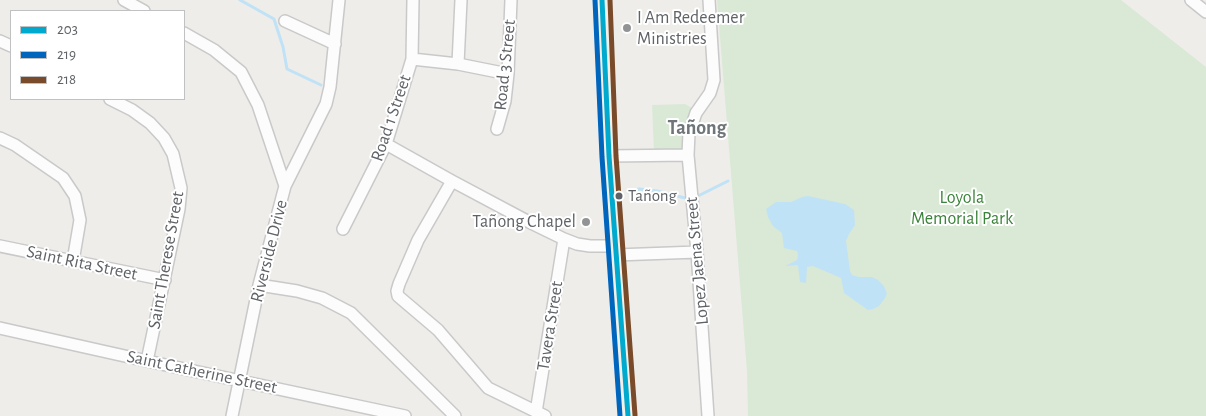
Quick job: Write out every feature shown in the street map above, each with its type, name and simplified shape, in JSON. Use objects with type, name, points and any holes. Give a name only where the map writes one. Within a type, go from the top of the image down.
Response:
[{"type":"main road","points":[[602,0],[609,156],[628,416]]},
{"type":"street","points":[[124,0],[142,10]]},
{"type":"street","points":[[285,186],[326,104],[330,87],[339,0]]},
{"type":"street","name":"Road 1 Street","points":[[343,229],[386,144],[412,59],[413,0]]},
{"type":"street","points":[[458,64],[460,0]]},
{"type":"street","name":"Road 3 Street","points":[[497,129],[505,101],[508,74],[511,0]]},
{"type":"street","name":"Lopez Jaena Street","points":[[708,416],[697,252],[688,155],[689,133],[692,122],[696,113],[710,94],[714,80],[709,0]]},
{"type":"street","points":[[1191,0],[1206,12]]},
{"type":"street","points":[[285,21],[335,44]]},
{"type":"street","name":"Riverside Drive","points":[[185,34],[214,50],[241,72],[258,105],[285,186],[259,285],[232,416]]},
{"type":"street","points":[[412,59],[458,64],[508,74]]},
{"type":"street","name":"Saint Therese Street","points":[[112,100],[132,110],[150,123],[164,138],[173,154],[181,188],[179,209],[147,361]]},
{"type":"street","points":[[0,138],[15,145],[63,178],[75,196],[80,220],[73,261]]},
{"type":"street","points":[[386,144],[530,222],[577,244],[616,251],[697,252]]},
{"type":"street","points":[[609,156],[688,155]]},
{"type":"street","points":[[452,181],[418,240],[399,284],[398,296],[438,330],[488,388],[540,414]]},
{"type":"street","name":"Tavera Street","points":[[540,414],[564,239]]},
{"type":"street","name":"Saint Rita Street","points":[[0,246],[165,280]]},
{"type":"street","points":[[259,285],[297,291],[322,298],[351,313],[455,416]]},
{"type":"street","name":"Saint Catherine Street","points":[[0,328],[405,416]]},
{"type":"green space","name":"Loyola Memorial Park","points":[[717,0],[1121,0],[1206,67],[1206,416],[748,416],[747,371]]},
{"type":"green space","points":[[685,104],[692,108],[688,119],[684,153],[654,153],[652,105]]},
{"type":"water","points":[[808,196],[845,204],[854,210],[855,225],[846,241],[850,271],[852,275],[859,277],[872,277],[884,286],[887,294],[879,306],[868,310],[844,293],[841,278],[813,266],[807,267],[806,283],[800,282],[798,265],[785,266],[797,260],[797,251],[784,248],[782,233],[773,226],[766,209],[776,202],[791,202]]},
{"type":"waterway","points":[[240,0],[274,19],[283,47],[287,69],[321,85]]},
{"type":"waterway","points":[[698,196],[728,181]]},
{"type":"waterway","points":[[628,192],[639,189],[685,198]]},
{"type":"transit line","name":"219","points":[[595,0],[602,157],[620,416]]},
{"type":"transit line","name":"203","points":[[602,0],[609,156],[628,416]]},
{"type":"transit line","name":"218","points":[[610,0],[616,156],[635,415]]},
{"type":"place","name":"I Am Redeemer Ministries","points":[[627,28]]},
{"type":"place","name":"Tañong","points":[[619,196]]},
{"type":"place","name":"Tañong Chapel","points":[[586,222]]},
{"type":"district","name":"Tañong","points":[[697,128]]}]
